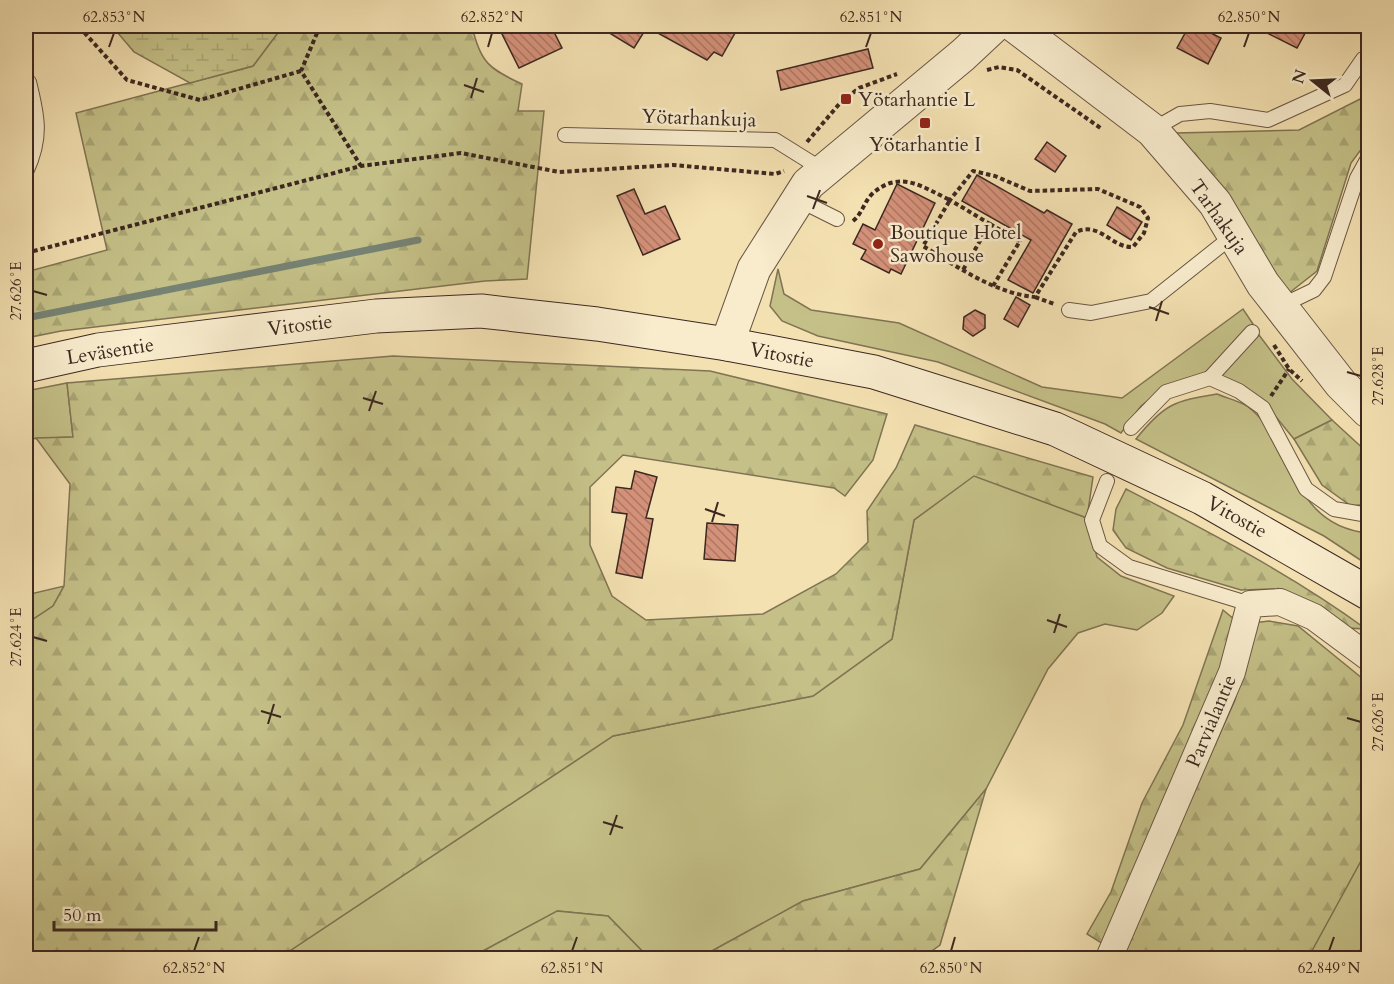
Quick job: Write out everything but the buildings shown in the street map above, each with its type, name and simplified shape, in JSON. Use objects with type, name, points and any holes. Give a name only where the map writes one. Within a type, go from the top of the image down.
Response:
[{"type":"main road","points":[[727,344],[754,269],[797,199],[811,161],[963,55],[994,26]]},
{"type":"main road","name":"Tarhakuja","points":[[1015,26],[1152,130],[1215,203],[1263,284],[1341,384],[1368,408]]},
{"type":"main road","name":"Vitostie","points":[[196,338],[376,316],[481,311],[597,324],[727,344],[874,372],[1055,429],[1202,498],[1329,568],[1368,593]]},
{"type":"main road","name":"Leväsentie","points":[[26,366],[98,350],[196,338]]},
{"type":"main road","name":"Vitostie","points":[[1329,568],[1368,606]]},
{"type":"street","points":[[1250,604],[1280,602],[1314,616],[1368,657]]},
{"type":"street","name":"Parvialantie","points":[[1109,958],[1232,672],[1250,604]]},
{"type":"lane","points":[[1152,130],[1180,114],[1210,111],[1268,120],[1345,84],[1363,59]]},
{"type":"lane","points":[[26,172],[36,151],[38,119],[28,82]]},
{"type":"lane","name":"Yötarhankuja","points":[[565,135],[775,140],[811,161]]},
{"type":"lane","points":[[1289,302],[1314,290],[1324,277],[1357,178],[1368,158]]},
{"type":"lane","points":[[797,199],[837,219]]},
{"type":"lane","points":[[1069,310],[1091,313],[1151,301],[1234,235]]},
{"type":"lane","points":[[1131,428],[1166,392],[1210,378],[1252,332]]},
{"type":"lane","points":[[1210,378],[1239,391],[1263,408],[1306,489],[1334,509],[1368,515]]},
{"type":"lane","points":[[1107,481],[1092,520],[1101,546],[1129,567],[1250,604]]},
{"type":"path","points":[[81,26],[82,30],[127,80],[200,100],[301,71]]},
{"type":"path","points":[[301,71],[320,26]]},
{"type":"path","points":[[963,55],[976,72],[999,67],[1017,70],[1112,135]]},
{"type":"path","points":[[301,71],[361,166]]},
{"type":"path","points":[[26,254],[361,166],[461,153],[559,172],[673,165],[775,174],[811,161],[840,103],[859,88],[900,73]]},
{"type":"path","points":[[973,171],[995,176],[1030,191],[1098,189],[1140,207],[1148,218],[1144,233],[1133,247],[1125,247],[1096,229],[1085,228],[1076,232],[1035,297],[1004,291],[993,286],[923,246],[950,200],[973,171]]},
{"type":"path","points":[[837,219],[848,225],[857,218],[871,195],[887,185],[907,180],[950,200],[1020,241],[993,286]]},
{"type":"path","points":[[963,270],[990,224]]},
{"type":"path","points":[[1271,341],[1289,369],[1306,385]]},
{"type":"path","points":[[1263,408],[1289,369]]},
{"type":"green space","points":[[112,26],[283,26],[253,66],[190,83],[134,52]]},
{"type":"green space","points":[[283,26],[472,26],[479,48],[488,63],[501,74],[522,84],[518,111],[544,111],[527,279],[485,281],[61,331],[26,338],[26,272],[107,250],[76,113],[253,66]]},
{"type":"green space","points":[[1368,95],[1368,140],[1351,163],[1317,271],[1284,297],[1176,133],[1299,130]]},
{"type":"green space","points":[[778,269],[784,294],[811,310],[899,323],[1042,387],[1122,398],[1243,309],[1253,324],[1206,375],[1163,389],[1141,406],[1121,433],[1105,424],[938,362],[818,336],[782,321],[770,306]]},
{"type":"green space","points":[[1259,335],[1292,379],[1332,420],[1294,439],[1263,401],[1218,376]]},
{"type":"green space","points":[[393,356],[710,371],[887,414],[873,460],[845,496],[834,488],[623,455],[590,487],[590,545],[612,596],[646,620],[763,614],[836,574],[868,542],[867,511],[896,468],[915,425],[1093,477],[1087,518],[974,476],[914,520],[892,639],[813,696],[613,736],[279,958],[26,958],[26,624],[53,606],[64,586],[70,484],[36,438],[73,437],[67,383]]},
{"type":"green space","points":[[67,383],[73,437],[26,439],[26,391]]},
{"type":"green space","points":[[1217,394],[1247,406],[1263,421],[1307,499],[1322,515],[1342,527],[1368,533],[1368,565],[1324,536],[1136,439],[1154,418],[1171,406],[1190,399]]},
{"type":"green space","points":[[1332,420],[1368,453],[1368,504],[1351,506],[1322,485],[1294,439]]},
{"type":"green space","points":[[974,475],[1087,518],[1097,557],[1121,576],[1174,596],[1162,613],[1137,630],[1105,624],[1078,633],[1048,669],[986,789],[920,869],[803,901],[701,957],[648,957],[608,916],[558,911],[470,958],[279,958],[613,736],[813,696],[892,639],[914,520]]},
{"type":"green space","points":[[1126,489],[1279,572],[1366,629],[1348,628],[1274,589],[1241,590],[1167,568],[1126,548],[1113,530],[1116,509]]},
{"type":"green space","points":[[64,586],[53,606],[26,624],[26,595]]},
{"type":"green space","points":[[1223,610],[1235,620],[1212,701],[1103,944],[1087,934],[1111,892],[1142,803],[1183,725]]},
{"type":"green space","points":[[1269,621],[1298,626],[1368,683],[1368,848],[1308,958],[1128,958],[1121,955],[1235,700],[1253,623]]},
{"type":"green space","points":[[986,789],[940,945],[922,958],[470,958],[557,911],[608,916],[648,957],[701,957],[803,901],[920,869]]},
{"type":"green space","points":[[1368,847],[1368,936],[1356,958],[1306,958]]},
{"type":"green space","points":[[1368,936],[1368,958],[1356,958]]},
{"type":"waterway","points":[[26,318],[418,240]]},
{"type":"place","name":"Yötarhantie L","points":[[846,99]]},
{"type":"place","name":"Yötarhantie I","points":[[925,123]]},
{"type":"place","name":"Boutique Hotel Sawohouse","points":[[878,244]]}]
